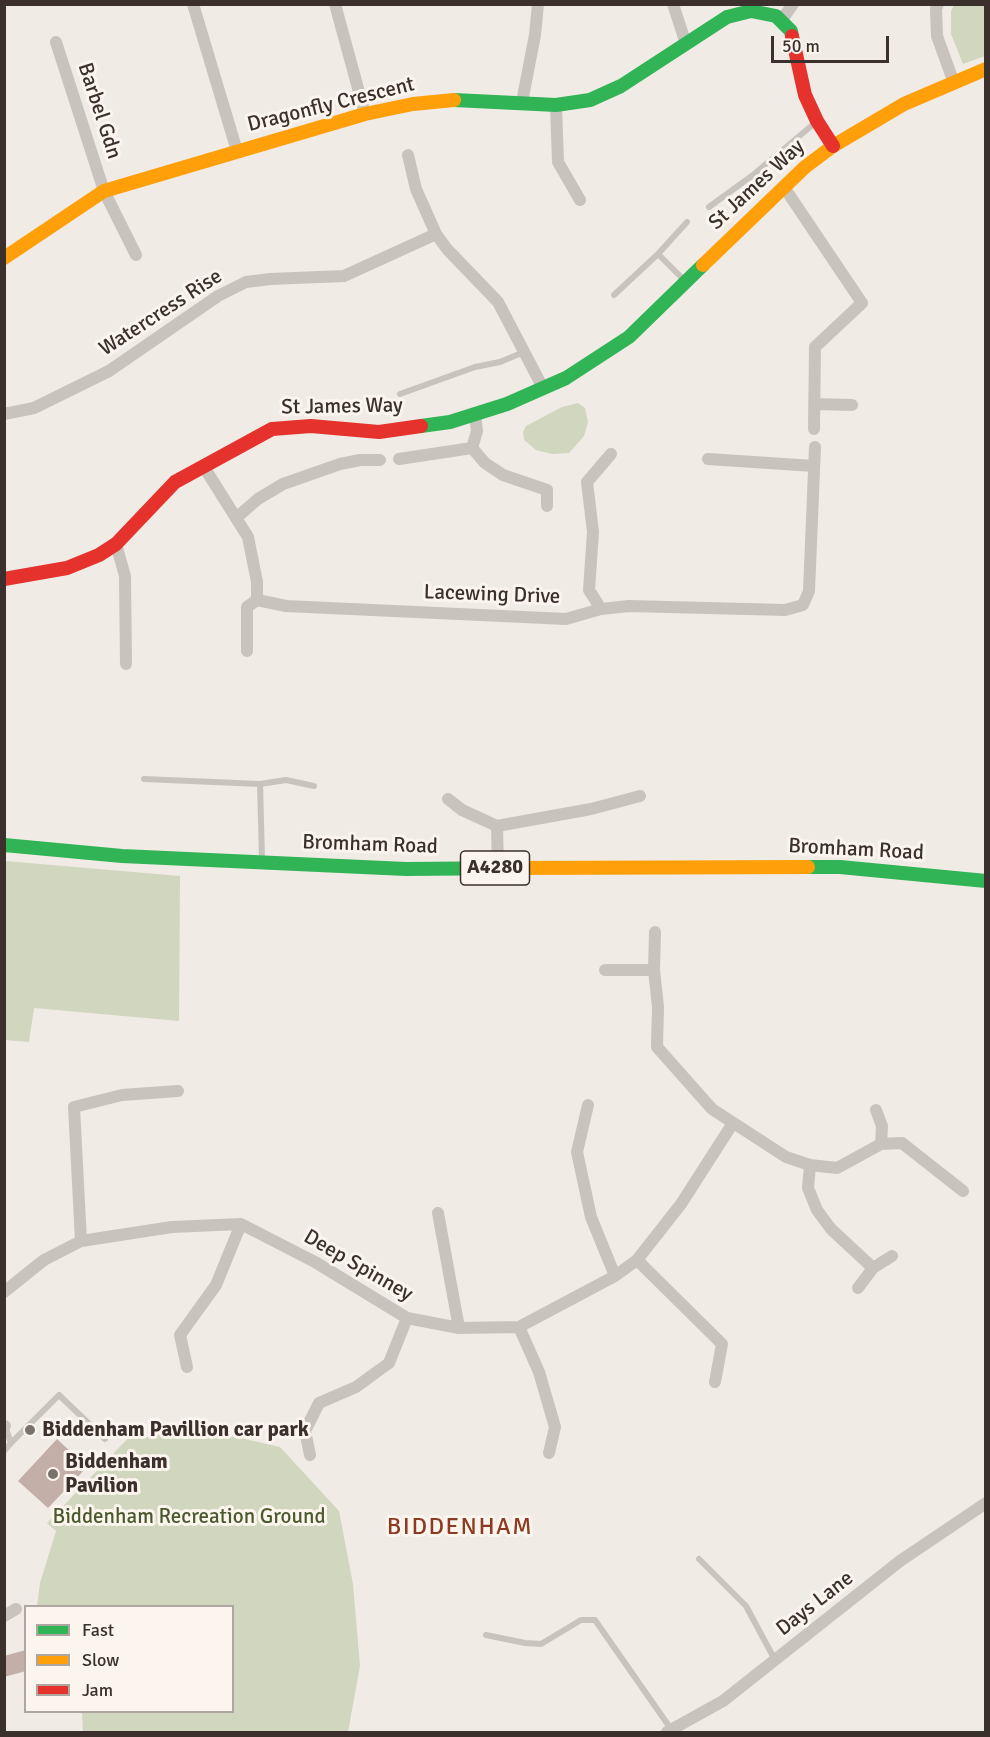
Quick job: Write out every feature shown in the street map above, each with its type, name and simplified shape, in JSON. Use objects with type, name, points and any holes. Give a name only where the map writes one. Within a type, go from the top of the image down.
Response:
[{"type":"street","points":[[193,4],[237,151]]},
{"type":"street","points":[[335,4],[365,114]]},
{"type":"street","points":[[522,102],[535,34],[538,4]]},
{"type":"street","points":[[673,4],[686,44]]},
{"type":"street","points":[[793,4],[781,21],[790,31],[797,52],[805,94],[817,122],[833,146]]},
{"type":"street","points":[[938,4],[936,9],[937,36],[954,83]]},
{"type":"street","name":"Dragonfly Crescent","points":[[4,258],[104,191],[365,114],[413,104],[460,99],[556,105],[590,100],[621,86],[728,17],[751,11],[776,16],[781,21]]},
{"type":"street","name":"Barbel Gdn","points":[[56,42],[104,191],[136,255]]},
{"type":"street","name":"St James Way","points":[[4,579],[67,568],[99,555],[116,544],[175,482],[272,429],[311,426],[379,432],[450,422],[507,404],[566,378],[629,337],[784,187],[833,146],[904,104],[986,69]]},
{"type":"street","points":[[556,105],[558,162],[580,200]]},
{"type":"street","points":[[408,155],[416,189],[436,234],[447,249],[498,302],[543,388]]},
{"type":"street","points":[[784,187],[862,303],[815,347],[814,429]]},
{"type":"street","name":"Watercress Rise","points":[[4,414],[34,408],[109,371],[218,296],[246,282],[344,276],[436,234]]},
{"type":"street","points":[[815,404],[852,405]]},
{"type":"street","points":[[472,448],[477,431],[474,415]]},
{"type":"street","points":[[708,459],[814,466],[815,447]]},
{"type":"street","points":[[399,459],[472,448]]},
{"type":"street","points":[[472,448],[485,463],[503,475],[547,490],[547,506]]},
{"type":"street","points":[[600,609],[589,590],[593,532],[587,482],[611,454]]},
{"type":"street","points":[[236,518],[258,499],[283,484],[340,464],[360,460],[380,460]]},
{"type":"street","name":"Lacewing Drive","points":[[257,600],[286,606],[566,619],[600,609],[629,606],[785,610],[803,605],[809,591],[814,466]]},
{"type":"street","points":[[204,467],[248,537],[254,557],[257,600],[247,607],[247,651]]},
{"type":"street","points":[[116,544],[125,576],[126,664]]},
{"type":"street","points":[[448,799],[462,810],[497,826],[591,809],[640,796]]},
{"type":"street","points":[[497,826],[498,868]]},
{"type":"street","name":"Bromham Road","points":[[4,845],[122,856],[406,869],[840,867],[986,881]]},
{"type":"street","points":[[655,932],[657,1047],[712,1109],[786,1157],[810,1165],[837,1168],[881,1144],[902,1143],[963,1191]]},
{"type":"street","points":[[605,970],[654,970]]},
{"type":"street","points":[[81,1241],[74,1107],[122,1095],[177,1091]]},
{"type":"street","points":[[588,1106],[577,1152],[591,1217],[615,1276]]},
{"type":"street","points":[[876,1110],[882,1126],[881,1144]]},
{"type":"street","name":"Deep Spinney","points":[[4,1292],[44,1260],[81,1241],[172,1227],[241,1224],[315,1262],[407,1318],[459,1328],[519,1327],[615,1276],[637,1260],[681,1204],[733,1123]]},
{"type":"street","points":[[810,1165],[808,1188],[817,1210],[831,1229],[873,1268]]},
{"type":"street","points":[[438,1213],[459,1328]]},
{"type":"street","points":[[187,1366],[180,1335],[216,1285],[241,1224]]},
{"type":"street","points":[[858,1288],[873,1268],[892,1256]]},
{"type":"street","points":[[637,1260],[722,1344],[715,1382]]},
{"type":"street","points":[[310,1455],[305,1431],[319,1403],[356,1387],[389,1363],[407,1318]]},
{"type":"street","points":[[519,1327],[539,1372],[555,1427],[549,1454]]},
{"type":"street","name":"Days Lane","points":[[669,1731],[723,1701],[900,1561],[986,1503]]},
{"type":"lane","points":[[709,207],[753,175],[817,122]]},
{"type":"lane","points":[[614,295],[658,254],[687,222]]},
{"type":"lane","points":[[658,254],[686,281]]},
{"type":"lane","points":[[400,394],[474,367],[500,362],[524,352]]},
{"type":"lane","points":[[144,779],[260,784],[286,780],[314,786]]},
{"type":"lane","points":[[260,784],[262,863]]},
{"type":"lane","points":[[4,1451],[59,1395],[105,1439]]},
{"type":"lane","points":[[4,1426],[11,1443]]},
{"type":"lane","points":[[699,1559],[746,1606],[775,1660]]},
{"type":"lane","points":[[486,1635],[540,1644],[581,1620],[595,1620],[669,1731]]},
{"type":"green space","points":[[954,5],[985,5],[985,56],[963,64],[951,34],[951,11]]},
{"type":"green space","points":[[578,403],[585,408],[588,422],[584,436],[569,453],[552,454],[536,450],[524,440],[523,432],[526,426],[562,407]]},
{"type":"green space","points":[[5,861],[180,876],[179,1021],[34,1008],[29,1042],[5,1040]]},
{"type":"green space","name":"Biddenham Recreation Ground","points":[[184,1425],[280,1447],[339,1511],[353,1584],[360,1666],[348,1732],[83,1732],[82,1713],[234,1713],[234,1605],[37,1605],[40,1583],[56,1531],[47,1523],[132,1434],[149,1437]]},
{"type":"building","name":"Biddenham Pavilion","points":[[57,1439],[87,1467],[48,1508],[18,1481]]},
{"type":"building","points":[[24,1651],[24,1672],[4,1677],[4,1656]]},
{"type":"traffic: fast","points":[[454,100],[556,105],[590,100],[621,86],[727,17],[751,11],[776,16],[791,31],[792,36]]},
{"type":"traffic: fast","points":[[421,426],[450,422],[507,404],[566,378],[629,337],[703,265]]},
{"type":"traffic: fast","points":[[4,845],[122,856],[406,869],[515,868]]},
{"type":"traffic: fast","points":[[808,867],[840,867],[986,881]]},
{"type":"traffic: slow","points":[[703,265],[805,167],[833,146],[904,104],[986,69]]},
{"type":"traffic: slow","points":[[4,258],[104,191],[365,114],[413,104],[454,100]]},
{"type":"traffic: slow","points":[[515,868],[808,867]]},
{"type":"traffic: jam","points":[[792,36],[805,95],[817,121],[833,146]]},
{"type":"traffic: jam","points":[[4,579],[67,568],[99,555],[116,544],[175,482],[272,429],[311,426],[379,432],[421,426]]},
{"type":"place","name":"Biddenham Pavillion car park","points":[[30,1430]]},
{"type":"place","name":"Biddenham Pavilion","points":[[53,1474]]},
{"type":"district","name":"BIDDENHAM","points":[[460,1528]]}]
